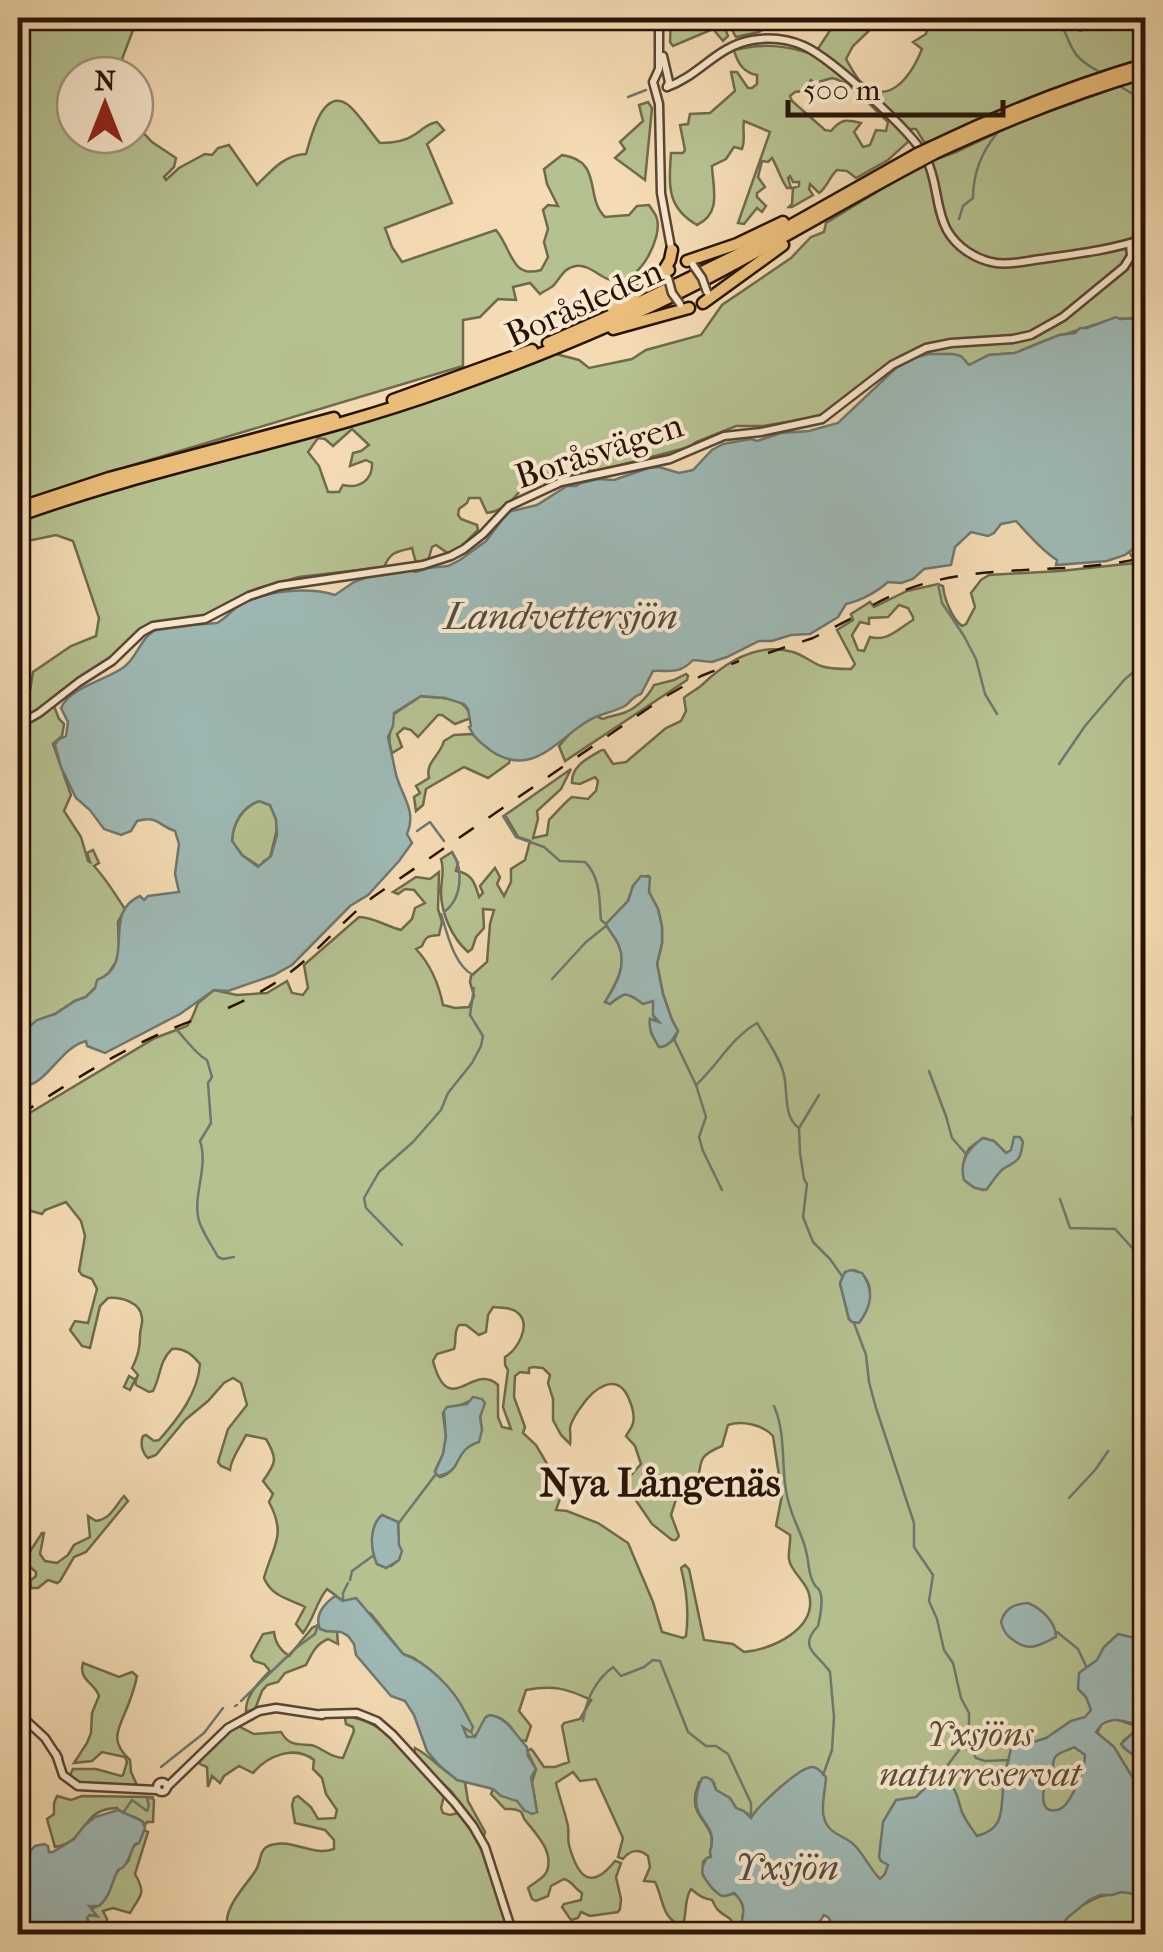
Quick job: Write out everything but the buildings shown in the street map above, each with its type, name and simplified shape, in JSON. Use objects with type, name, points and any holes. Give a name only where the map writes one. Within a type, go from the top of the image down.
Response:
[{"type":"highway","name":"Boråsleden","points":[[18,516],[138,478],[373,414],[569,342],[698,283],[934,150],[1049,96],[1146,64]]},
{"type":"highway","name":"Boråsleden","points":[[934,150],[1068,96],[1146,72]]},
{"type":"highway","name":"Boråsleden","points":[[18,508],[109,478],[371,407],[490,366],[676,286],[828,208]]},
{"type":"highway","points":[[690,263],[828,208]]},
{"type":"highway","points":[[705,298],[828,208]]},
{"type":"highway","points":[[578,330],[666,274],[672,250]]},
{"type":"highway","points":[[569,342],[684,306]]},
{"type":"street","points":[[661,18],[659,69],[653,80],[659,104],[660,194],[672,250]]},
{"type":"street","points":[[661,18],[667,83],[662,100],[664,193],[675,245],[690,263],[702,278],[705,298],[696,308],[684,306],[672,292],[666,274],[676,263],[690,263]]},
{"type":"street","points":[[655,88],[660,90],[667,83],[691,77],[724,50],[754,39],[790,41],[820,54],[916,142],[932,171],[946,228],[978,258],[1017,263],[1146,238]]},
{"type":"street","points":[[656,76],[662,74],[667,83]]},
{"type":"street","name":"Boråsvägen","points":[[18,725],[112,661],[153,626],[206,618],[279,586],[440,560],[476,541],[514,502],[561,482],[670,459],[724,436],[822,418],[892,365],[920,350],[1031,335],[1063,317],[1124,266],[1131,256],[1130,244]]},
{"type":"street","points":[[18,1713],[42,1734],[68,1781],[78,1786],[132,1788],[161,1786],[175,1778],[228,1728],[259,1711],[276,1708],[368,1717],[393,1734],[473,1826],[490,1860],[514,1934]]},
{"type":"green space","points":[[18,18],[161,18],[133,30],[124,55],[55,55],[55,155],[155,155],[155,144],[176,158],[174,167],[164,177],[166,180],[179,168],[229,145],[257,185],[285,160],[306,154],[324,108],[338,101],[351,107],[380,143],[406,139],[437,122],[444,130],[427,144],[452,203],[385,228],[402,262],[496,230],[518,266],[531,272],[541,270],[548,257],[543,210],[548,205],[558,206],[544,169],[562,155],[583,164],[589,172],[595,200],[605,217],[629,215],[637,206],[649,205],[657,219],[653,246],[642,266],[627,279],[607,279],[587,268],[572,267],[540,294],[530,283],[513,287],[516,300],[498,299],[480,317],[463,320],[463,366],[18,502]]},
{"type":"green space","points":[[671,18],[779,19],[759,32],[736,37],[727,21],[728,36],[723,41],[713,29],[673,46]]},
{"type":"green space","points":[[838,18],[888,18],[885,25],[877,23],[853,46],[846,59],[859,80],[880,92],[905,79],[922,49],[913,42],[926,34],[928,24],[914,19],[907,26],[901,18],[1089,18],[1075,25],[1080,31],[1107,25],[1106,18],[1145,18],[1145,58],[1035,96],[928,142],[916,129],[909,129],[909,141],[888,160],[856,178],[837,170],[822,191],[819,193],[810,184],[813,195],[792,207],[793,188],[799,182],[793,182],[790,176],[791,188],[787,188],[772,158],[762,161],[758,177],[765,187],[757,197],[766,206],[762,212],[757,208],[744,224],[738,223],[770,132],[744,121],[742,149],[734,147],[726,159],[712,166],[714,200],[710,214],[697,225],[687,218],[672,194],[671,153],[685,150],[680,125],[688,124],[690,114],[710,113],[735,91],[731,72],[737,72],[748,88],[757,84],[757,75],[742,66],[734,50],[774,46],[814,55]],"holes":[[[811,80],[840,81],[888,122],[886,131],[876,130],[870,145],[863,147],[854,132],[861,123],[844,121],[831,131],[825,130],[790,96],[803,91]]]},
{"type":"green space","points":[[1145,77],[1145,318],[1113,319],[1015,353],[989,355],[969,365],[949,354],[924,356],[919,349],[817,417],[736,426],[689,447],[602,470],[586,471],[578,461],[565,460],[553,481],[546,485],[551,478],[542,470],[496,511],[487,513],[480,498],[469,498],[458,515],[477,525],[478,530],[449,554],[436,545],[428,561],[416,563],[412,548],[392,555],[384,567],[299,577],[256,589],[208,617],[147,627],[118,656],[52,701],[64,724],[62,736],[53,744],[71,795],[64,811],[81,837],[88,861],[87,853],[93,850],[99,863],[94,866],[125,909],[118,922],[116,962],[86,997],[37,1021],[18,1036],[18,700],[30,691],[33,672],[71,646],[96,636],[99,618],[73,541],[56,535],[18,543],[18,521],[556,354],[579,360],[589,368],[632,359],[646,350],[701,335],[722,305],[791,258],[811,237],[824,232],[826,223],[921,165],[1017,123]],"holes":[[[352,429],[369,445],[353,453],[350,466],[366,460],[372,463],[367,479],[359,485],[343,485],[339,492],[328,492],[319,466],[308,452],[318,438],[333,446]]]},
{"type":"green space","points":[[648,102],[652,108],[645,180],[615,158],[625,149],[620,142],[643,121],[639,105]]},
{"type":"green space","name":"Yxsjöns naturreservat","points":[[1145,562],[1145,1691],[1086,1725],[1121,1794],[1084,1831],[1080,1842],[1066,1850],[854,1905],[757,1810],[751,1818],[716,1790],[714,1783],[699,1782],[695,1806],[709,1829],[712,1843],[711,1857],[703,1862],[703,1876],[736,1894],[742,1905],[742,1934],[731,1934],[730,1919],[712,1900],[691,1889],[683,1925],[671,1919],[655,1882],[644,1881],[650,1867],[648,1856],[635,1851],[623,1859],[618,1857],[623,1838],[596,1779],[580,1781],[573,1772],[556,1783],[573,1856],[581,1872],[592,1878],[615,1861],[621,1863],[616,1877],[621,1899],[618,1912],[590,1916],[581,1912],[571,1920],[562,1907],[581,1900],[582,1893],[564,1879],[551,1886],[548,1896],[532,1899],[528,1888],[547,1871],[546,1850],[521,1812],[505,1809],[491,1794],[493,1789],[518,1801],[524,1810],[537,1812],[532,1782],[536,1769],[527,1751],[531,1749],[544,1767],[569,1762],[562,1726],[580,1719],[591,1700],[559,1689],[526,1690],[519,1711],[531,1726],[526,1741],[518,1740],[506,1722],[492,1716],[487,1716],[479,1733],[470,1738],[463,1726],[471,1732],[465,1712],[436,1675],[403,1654],[371,1614],[327,1589],[303,1633],[296,1624],[305,1607],[276,1593],[264,1578],[278,1532],[269,1502],[273,1494],[263,1481],[274,1461],[270,1446],[266,1439],[246,1435],[230,1470],[218,1462],[228,1429],[247,1405],[241,1383],[233,1378],[224,1383],[156,1455],[146,1456],[143,1436],[159,1440],[173,1423],[191,1395],[200,1364],[188,1352],[172,1349],[153,1391],[136,1385],[135,1380],[130,1390],[124,1387],[129,1376],[136,1380],[138,1375],[132,1368],[142,1320],[134,1304],[108,1298],[100,1306],[90,1348],[82,1346],[70,1330],[75,1321],[88,1323],[97,1289],[92,1279],[79,1271],[85,1236],[81,1221],[66,1202],[42,1214],[24,1209],[18,1214],[18,1120],[155,1038],[187,1026],[198,1003],[214,990],[237,995],[267,993],[287,981],[292,993],[303,995],[308,988],[304,965],[359,917],[401,930],[412,919],[415,908],[425,903],[414,890],[393,892],[416,877],[430,879],[439,872],[438,909],[442,922],[439,935],[428,937],[416,949],[434,976],[443,1005],[469,1007],[474,996],[471,976],[487,962],[494,910],[483,909],[484,928],[468,952],[445,917],[441,859],[452,852],[458,863],[456,871],[472,880],[479,897],[483,893],[480,886],[495,868],[504,896],[511,882],[511,869],[525,860],[530,841],[518,837],[505,815],[571,769],[561,789],[537,811],[533,838],[547,835],[549,820],[572,797],[588,799],[596,791],[595,777],[572,783],[581,763],[602,750],[613,764],[626,762],[666,728],[681,721],[686,711],[684,698],[732,662],[755,652],[780,650],[797,653],[824,667],[851,669],[855,664],[837,630],[853,620],[851,614],[870,602],[874,607],[907,591],[938,584],[943,586],[949,608],[962,626],[975,607],[971,593],[989,575]],"holes":[[[899,605],[908,608],[913,620],[887,636],[870,637],[864,651],[858,650],[852,635],[860,622],[869,624],[869,618],[888,617]],[[648,876],[649,892],[662,927],[657,964],[663,994],[678,1031],[674,1040],[659,1047],[651,1033],[650,1019],[659,1022],[654,1017],[653,1001],[642,1003],[626,994],[610,1004],[605,1002],[622,960],[619,945],[606,924],[628,901],[641,877]],[[983,1138],[994,1141],[1006,1153],[983,1190],[973,1187],[964,1176],[969,1149]],[[854,1270],[866,1279],[870,1292],[861,1319],[849,1319],[840,1283],[845,1272]],[[493,1307],[513,1310],[524,1324],[521,1337],[505,1357],[508,1370],[503,1407],[511,1429],[502,1427],[498,1417],[498,1385],[480,1380],[454,1389],[446,1387],[433,1361],[437,1354],[454,1349],[459,1325],[466,1325],[479,1335],[486,1332]],[[533,1367],[543,1368],[550,1375],[553,1420],[570,1444],[572,1423],[592,1394],[612,1384],[624,1390],[634,1417],[626,1436],[635,1446],[641,1464],[624,1483],[652,1524],[672,1540],[679,1536],[671,1515],[677,1496],[698,1483],[702,1460],[722,1446],[728,1425],[752,1424],[773,1436],[782,1495],[776,1526],[790,1535],[790,1563],[809,1594],[810,1606],[800,1627],[779,1642],[744,1652],[733,1644],[704,1640],[685,1565],[681,1568],[687,1602],[686,1636],[662,1632],[628,1543],[598,1523],[556,1510],[566,1475],[553,1474],[536,1445],[523,1433],[525,1427],[514,1397],[515,1376],[529,1373]],[[472,1400],[483,1404],[482,1430],[460,1452],[452,1470],[440,1477],[435,1471],[446,1437],[443,1413]],[[382,1515],[398,1522],[399,1560],[391,1566],[377,1564],[372,1545],[375,1526]]]},
{"type":"green space","points":[[686,674],[687,680],[565,761],[559,746],[574,729],[596,716],[603,719],[630,710],[654,685]]},
{"type":"green space","points":[[421,696],[458,701],[471,718],[455,724],[438,715],[418,737],[404,728],[397,734],[402,747],[392,753],[389,737],[394,714]]},
{"type":"green space","points":[[472,734],[496,754],[510,759],[509,763],[488,778],[464,767],[426,789],[423,805],[416,811],[414,797],[420,793],[416,786],[429,778],[429,768],[444,741],[454,735]]},
{"type":"green space","points":[[259,801],[270,805],[277,829],[270,858],[260,867],[242,855],[232,841],[240,817]]},
{"type":"green space","points":[[124,1496],[128,1501],[86,1552],[74,1557],[60,1581],[48,1580],[31,1588],[30,1581],[36,1572],[25,1559],[42,1533],[40,1554],[45,1561],[57,1563],[74,1545],[90,1537],[88,1516],[96,1521],[105,1518]]},
{"type":"green space","points":[[318,1625],[325,1631],[337,1631],[338,1644],[328,1639],[320,1643],[306,1665],[267,1685],[255,1709],[246,1712],[250,1695],[270,1671],[251,1656],[263,1634],[274,1632],[278,1646],[289,1656]]},
{"type":"green space","points":[[83,1663],[119,1677],[132,1672],[137,1676],[117,1736],[120,1748],[130,1760],[136,1783],[133,1786],[81,1784],[70,1775],[73,1769],[96,1769],[121,1776],[127,1762],[125,1757],[102,1752],[92,1761],[74,1763],[91,1733],[92,1713],[99,1696],[83,1674]]},
{"type":"green space","points":[[348,1717],[363,1720],[390,1736],[444,1796],[443,1813],[458,1813],[477,1841],[490,1871],[510,1934],[230,1934],[227,1919],[231,1906],[267,1847],[279,1843],[318,1851],[334,1849],[334,1840],[325,1830],[295,1823],[294,1798],[298,1796],[311,1807],[318,1819],[335,1818],[337,1810],[326,1794],[322,1778],[313,1769],[314,1760],[299,1753],[282,1754],[253,1773],[239,1766],[220,1783],[212,1776],[208,1787],[207,1767],[200,1761],[238,1726],[254,1734],[281,1732],[290,1742],[315,1746],[343,1758],[354,1731],[346,1724]]},
{"type":"green space","points":[[1116,1719],[1136,1726],[1136,1731],[1123,1741],[1124,1748],[1145,1760],[1145,1798],[1114,1747],[1097,1733],[1102,1723]]},
{"type":"green space","points":[[415,1748],[465,1782],[468,1801],[485,1832],[483,1839],[452,1792],[414,1756]]},
{"type":"green space","points":[[57,1796],[71,1800],[82,1796],[150,1797],[154,1800],[153,1822],[145,1825],[117,1808],[105,1810],[90,1819],[74,1839],[55,1847],[47,1819],[54,1814]]},
{"type":"green space","points":[[144,1830],[148,1832],[135,1874],[141,1886],[139,1898],[130,1913],[113,1908],[103,1911],[107,1919],[105,1934],[94,1934],[88,1915],[97,1916],[93,1908],[106,1897],[115,1875],[129,1860]]},
{"type":"green space","points":[[1145,1891],[1145,1934],[1056,1934],[1068,1917],[1092,1900],[1121,1892]]},
{"type":"water","name":"Landvettersjön","points":[[1116,317],[1145,318],[1145,540],[1125,555],[1107,561],[1056,565],[1057,560],[1016,521],[1001,524],[988,536],[971,532],[955,547],[951,565],[924,569],[901,583],[888,582],[868,596],[846,604],[838,617],[810,634],[759,641],[712,662],[693,660],[678,670],[653,671],[641,694],[626,705],[591,719],[530,759],[505,758],[484,745],[469,727],[464,704],[421,696],[394,713],[388,737],[409,809],[407,834],[412,843],[368,895],[350,906],[292,965],[274,975],[228,991],[214,990],[180,1014],[105,1053],[87,1046],[86,1041],[76,1045],[38,1081],[18,1088],[18,1036],[37,1020],[86,997],[97,980],[109,973],[118,951],[122,914],[128,904],[140,896],[144,900],[148,896],[179,892],[175,874],[179,844],[175,831],[150,819],[137,821],[131,831],[121,835],[104,829],[76,798],[55,745],[66,736],[68,722],[61,708],[66,701],[80,689],[124,667],[154,631],[217,623],[242,604],[275,593],[313,591],[335,595],[370,576],[448,566],[486,541],[508,512],[537,505],[567,486],[598,479],[614,480],[649,468],[679,473],[693,470],[723,444],[757,441],[838,423],[897,367],[917,357],[953,354],[969,365],[989,355],[1015,353]],"holes":[[[259,801],[270,805],[277,835],[271,856],[258,867],[242,855],[232,841],[233,834],[236,822],[248,807]]]},
{"type":"water","points":[[641,876],[650,877],[649,892],[658,909],[662,943],[657,964],[663,994],[678,1031],[662,1047],[650,1027],[650,1019],[659,1022],[653,1015],[653,1001],[643,1004],[626,995],[610,1004],[605,1002],[622,961],[619,946],[606,924],[628,901]]},
{"type":"water","points":[[1014,1137],[1023,1142],[1019,1157],[986,1190],[964,1180],[964,1161],[978,1142],[983,1138],[994,1141],[1006,1153],[1011,1150]]},
{"type":"water","points":[[845,1272],[862,1273],[870,1293],[869,1305],[859,1323],[849,1319],[840,1283]]},
{"type":"water","points":[[473,1397],[485,1403],[479,1442],[465,1450],[452,1470],[438,1476],[435,1472],[446,1437],[444,1411],[467,1404]]},
{"type":"water","points":[[382,1515],[398,1522],[402,1551],[399,1560],[386,1568],[377,1564],[372,1544],[375,1525]]},
{"type":"water","points":[[335,1596],[343,1601],[356,1598],[403,1654],[421,1663],[447,1686],[473,1727],[471,1732],[463,1727],[467,1737],[475,1737],[490,1715],[511,1728],[527,1747],[536,1769],[531,1777],[537,1812],[524,1810],[517,1801],[493,1789],[457,1780],[439,1765],[427,1751],[405,1701],[391,1696],[356,1655],[348,1636],[320,1629],[321,1610]]},
{"type":"water","points":[[1028,1603],[1047,1617],[1056,1637],[1026,1646],[1007,1634],[1001,1622],[1005,1613]]},
{"type":"water","name":"Yxsjön","points":[[1118,1634],[1139,1639],[1145,1635],[1145,1760],[1121,1744],[1135,1731],[1134,1724],[1108,1721],[1096,1732],[1114,1747],[1145,1798],[1145,1891],[1100,1895],[1089,1900],[1067,1918],[1056,1934],[846,1934],[839,1925],[833,1928],[824,1915],[818,1924],[825,1934],[742,1934],[743,1909],[739,1899],[734,1893],[720,1895],[703,1874],[704,1863],[711,1857],[712,1841],[696,1804],[702,1778],[712,1780],[716,1790],[751,1818],[789,1780],[807,1768],[817,1769],[826,1777],[826,1823],[855,1846],[880,1879],[888,1865],[879,1857],[883,1822],[896,1800],[916,1797],[931,1782],[945,1779],[949,1783],[977,1836],[996,1825],[1011,1749],[1046,1738],[1071,1721],[1085,1717],[1091,1710],[1078,1689],[1079,1673],[1097,1660]],"holes":[[[1074,1747],[1085,1755],[1072,1795],[1062,1808],[1050,1810],[1045,1806],[1043,1793],[1055,1758]]]},
{"type":"water","points":[[118,1810],[142,1821],[145,1828],[127,1863],[118,1870],[106,1898],[99,1906],[89,1906],[97,1916],[87,1918],[94,1934],[18,1934],[18,1849],[29,1852],[44,1844],[53,1852],[74,1839],[95,1817]]},
{"type":"waterway","points":[[1057,18],[1075,54],[1098,71]]},
{"type":"waterway","points":[[1118,85],[1146,102]]},
{"type":"waterway","points":[[628,97],[646,90]]},
{"type":"waterway","points":[[959,219],[963,206],[973,198],[983,155],[998,132]]},
{"type":"waterway","points":[[1129,552],[1133,558]]},
{"type":"waterway","points":[[1135,560],[1146,590]]},
{"type":"waterway","points":[[938,584],[942,603],[976,659],[985,694],[997,714]]},
{"type":"waterway","points":[[1059,764],[1125,679],[1146,662]]},
{"type":"waterway","points":[[503,816],[516,837],[544,847],[560,861],[585,862],[597,882],[601,920],[606,924]]},
{"type":"waterway","points":[[417,831],[430,822],[444,841]]},
{"type":"waterway","points":[[444,912],[458,892],[458,867],[452,852]]},
{"type":"waterway","points":[[441,914],[456,956],[473,975]]},
{"type":"waterway","points":[[552,979],[606,926]]},
{"type":"waterway","points":[[402,1245],[366,1208],[364,1198],[379,1172],[441,1110],[448,1093],[481,1046],[483,1036],[470,1015],[474,988]]},
{"type":"waterway","points":[[696,1085],[739,1037],[757,1023],[782,1068],[788,1111],[799,1128]]},
{"type":"waterway","points":[[176,1029],[207,1060],[212,1077],[208,1083],[211,1123],[200,1141],[203,1161],[197,1201],[199,1221],[218,1257],[234,1257]]},
{"type":"waterway","points":[[674,1039],[696,1085],[706,1117],[699,1137],[722,1190]]},
{"type":"waterway","points":[[929,1071],[947,1119]]},
{"type":"waterway","points":[[819,1095],[799,1128],[807,1184],[803,1217],[813,1242],[842,1276]]},
{"type":"waterway","points":[[1132,1117],[1139,1176],[1146,1195]]},
{"type":"waterway","points":[[947,1120],[952,1138],[966,1154]]},
{"type":"waterway","points":[[1060,1199],[1070,1228],[1115,1229],[1146,1263]]},
{"type":"waterway","points":[[854,1323],[866,1355],[876,1408],[914,1523],[914,1547],[933,1575],[929,1601],[969,1713],[962,1746],[940,1780]]},
{"type":"waterway","points":[[774,1406],[781,1431],[787,1494],[805,1545],[811,1578],[822,1599],[818,1626],[809,1645],[830,1672],[832,1750],[823,1775]]},
{"type":"waterway","points":[[1069,1498],[1108,1451]]},
{"type":"waterway","points":[[398,1524],[436,1474]]},
{"type":"waterway","points":[[350,1580],[352,1571],[374,1555]]},
{"type":"waterway","points":[[343,1601],[348,1583]]},
{"type":"waterway","points":[[241,1701],[315,1634],[318,1625]]},
{"type":"waterway","points":[[1057,1632],[1078,1649],[1086,1666]]},
{"type":"waterway","points":[[583,1721],[593,1691],[613,1667],[621,1676],[653,1660],[660,1661],[688,1732],[706,1746],[716,1746],[728,1754],[751,1803],[751,1818]]},
{"type":"waterway","points":[[161,1767],[204,1733],[223,1708]]},
{"type":"waterway","points":[[963,1747],[985,1761],[1009,1760]]},
{"type":"waterway","points":[[123,1813],[132,1800],[147,1811],[147,1799],[153,1797]]},
{"type":"railway","points":[[873,605],[906,590],[974,574],[1111,564],[1146,557]]},
{"type":"railway","points":[[768,653],[813,638],[852,618]]},
{"type":"railway","points":[[228,1008],[285,976],[373,897],[663,698],[701,676],[739,661]]},
{"type":"railway","points":[[18,1116],[132,1047],[206,1016]]},
{"type":"district","name":"Nya Långenäs","points":[[660,1483]]}]
